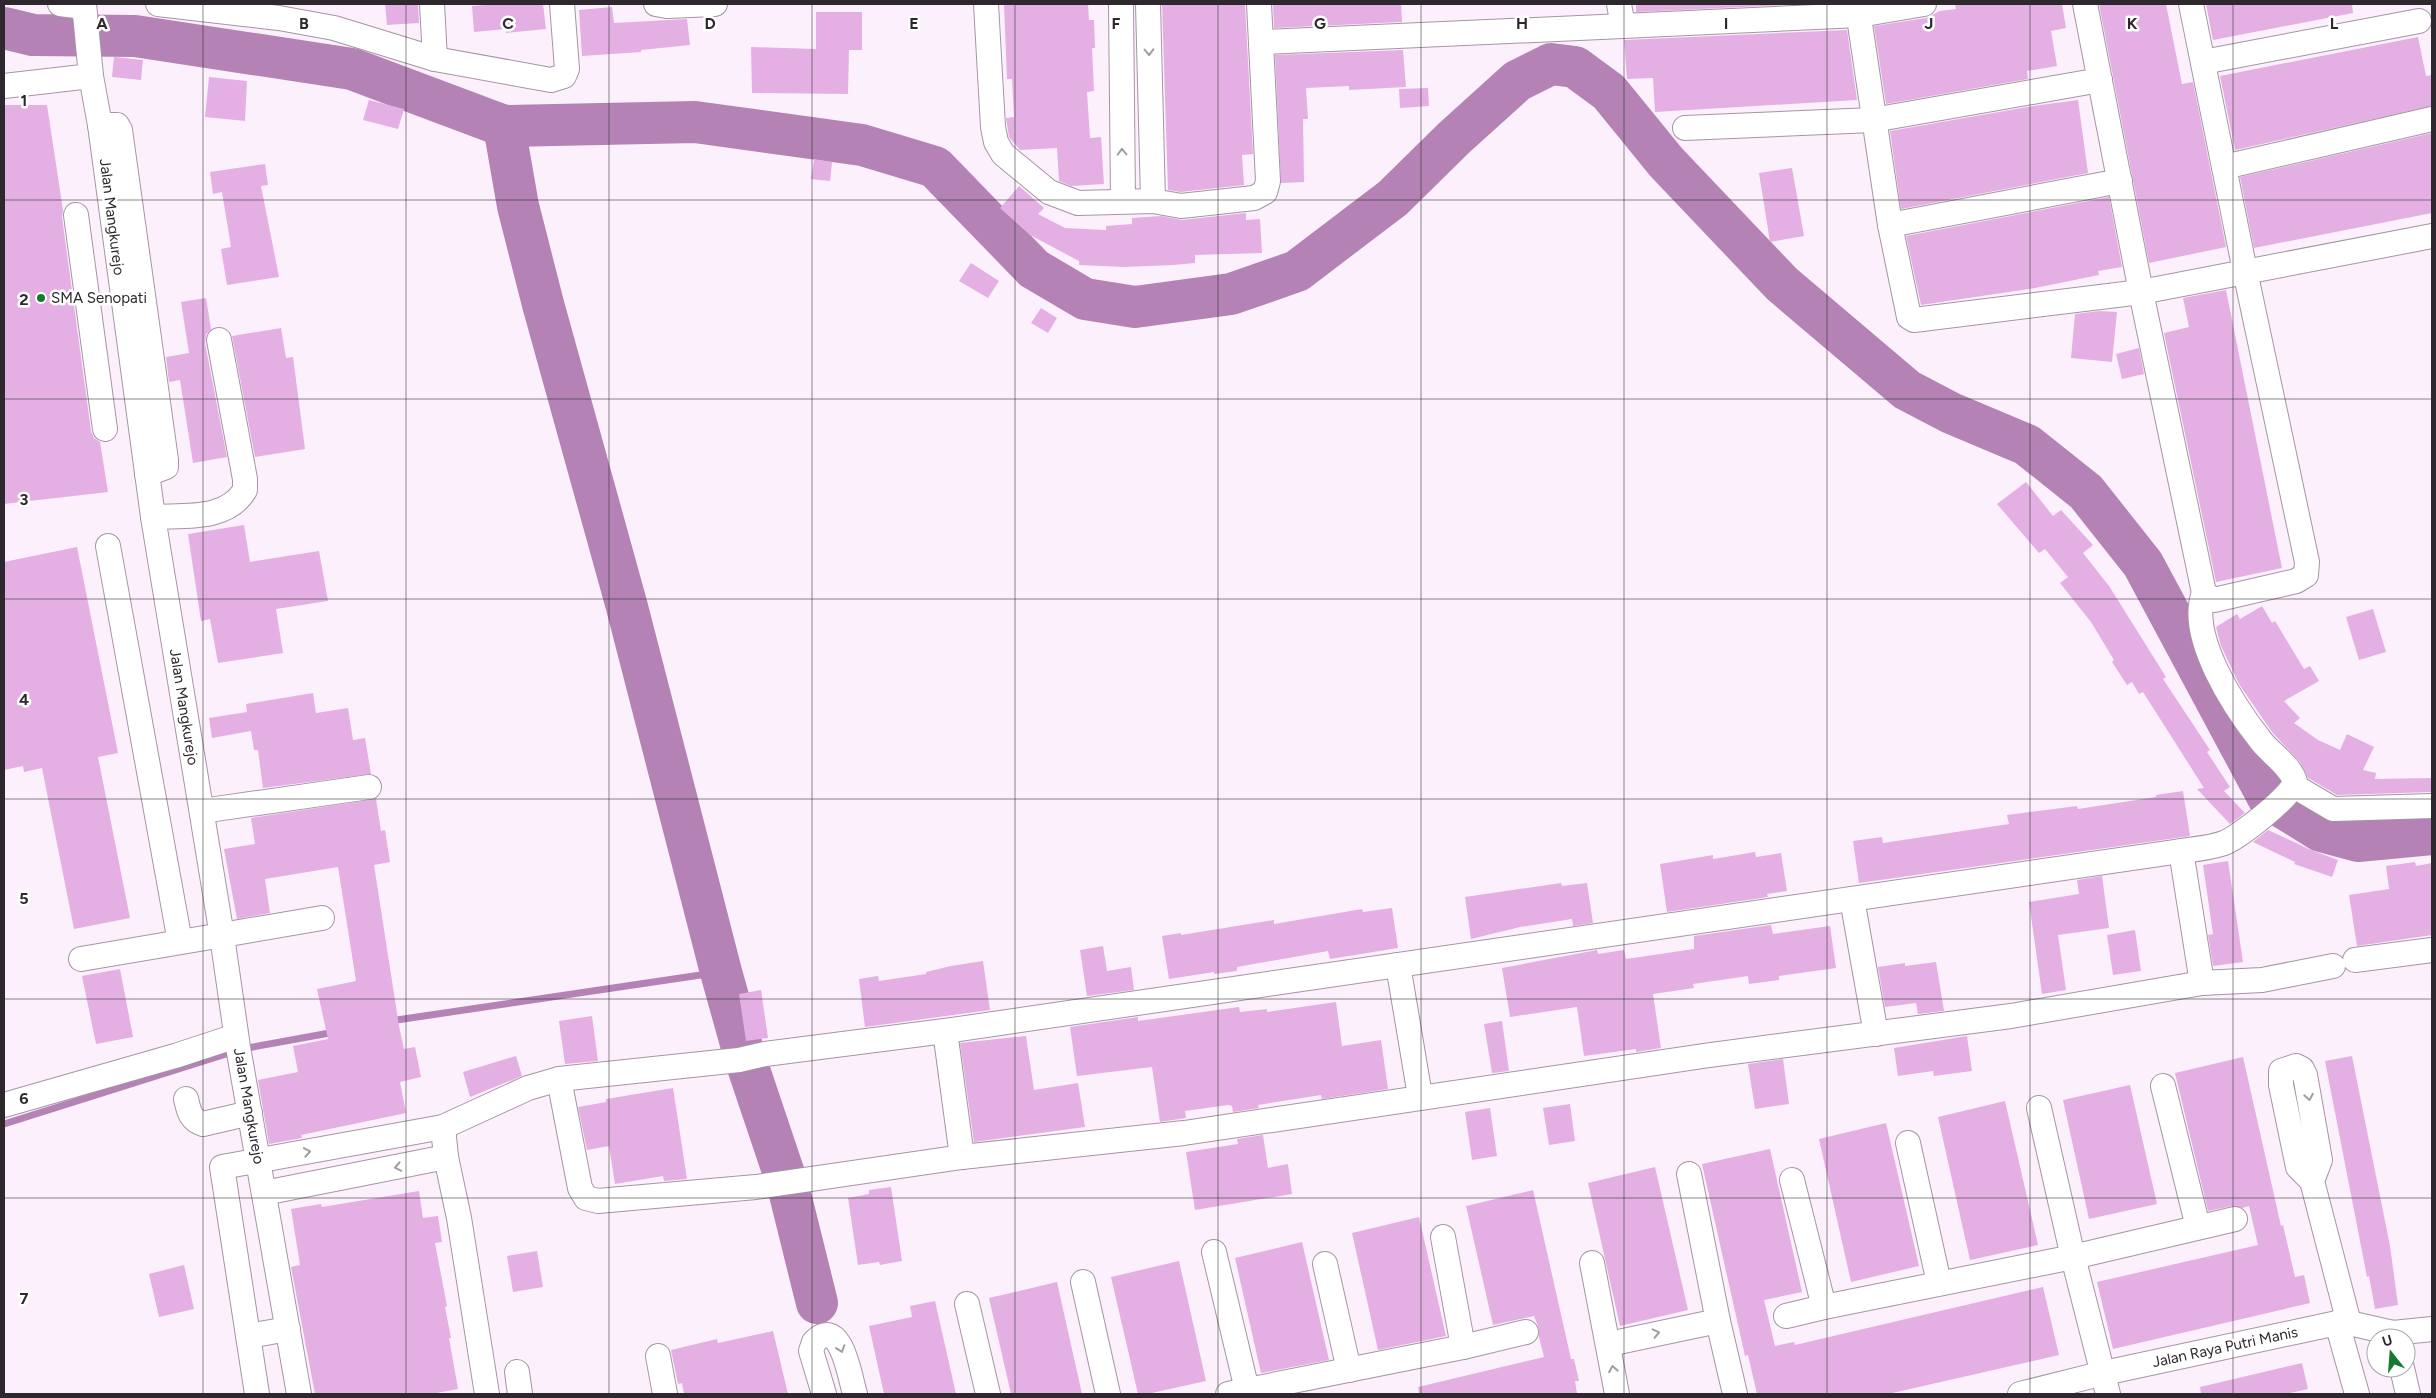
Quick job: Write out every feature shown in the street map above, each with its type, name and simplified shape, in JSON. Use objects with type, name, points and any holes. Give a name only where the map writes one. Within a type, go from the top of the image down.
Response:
[{"type":"street","points":[[60,4],[84,9]]},
{"type":"street","points":[[158,4],[279,18],[334,28],[435,59],[551,80],[564,76],[568,63],[562,4]]},
{"type":"street","points":[[432,4],[435,59]]},
{"type":"street","points":[[656,4],[667,6],[715,4]]},
{"type":"street","points":[[986,4],[993,127],[998,148],[1049,192],[1068,201],[1095,204],[1123,201],[1153,201],[1181,206],[1254,198],[1265,192],[1268,181],[1259,4]]},
{"type":"street","points":[[1121,4],[1123,201]]},
{"type":"street","points":[[1148,4],[1153,201]]},
{"type":"street","points":[[1262,42],[1621,15],[1858,10],[1924,4]]},
{"type":"street","points":[[257,1394],[222,1167],[443,1127],[528,1088],[559,1079],[739,1060],[765,1054],[944,1031],[2181,852],[2224,843],[2264,814],[2293,788],[2293,776],[2261,741],[2220,678],[2208,651],[2200,617],[2200,604],[2204,593],[2085,4]]},
{"type":"street","points":[[2191,4],[2308,569],[2306,574],[2296,581],[2226,598],[2214,600],[2204,593]]},
{"type":"street","name":"Jalan Mangkurejo","points":[[84,9],[100,125],[123,228],[117,258],[139,345],[147,474],[153,517],[222,936],[242,1074],[259,1160],[299,1394]]},
{"type":"street","points":[[1858,10],[1890,225],[1910,317],[1914,320],[2142,292],[2432,236]]},
{"type":"street","points":[[2203,62],[2419,21]]},
{"type":"street","points":[[4,86],[92,72]]},
{"type":"street","points":[[1685,128],[1873,120],[2100,80]]},
{"type":"street","points":[[2224,167],[2432,119]]},
{"type":"street","points":[[1890,225],[2120,182]]},
{"type":"street","points":[[76,215],[105,429]]},
{"type":"street","points":[[123,228],[139,345]]},
{"type":"street","points":[[83,262],[117,258]]},
{"type":"street","points":[[153,517],[219,512],[232,506],[245,490],[245,480],[219,340]]},
{"type":"street","points":[[108,546],[180,942]]},
{"type":"street","points":[[202,811],[370,787]]},
{"type":"street","points":[[2293,788],[2333,809],[2432,806]]},
{"type":"street","points":[[2181,852],[2202,983]]},
{"type":"street","points":[[1852,899],[1876,1034]]},
{"type":"street","points":[[81,959],[322,918]]},
{"type":"street","points":[[559,1079],[580,1188],[582,1194],[592,1201],[756,1187],[962,1157],[1184,1133],[1420,1096],[1710,1054],[2012,1016],[2202,983],[2262,980],[2344,963],[2432,950]]},
{"type":"street","points":[[1398,965],[1420,1096]]},
{"type":"street","points":[[944,1031],[962,1157]]},
{"type":"street","points":[[4,1105],[175,1056],[237,1041]]},
{"type":"street","points":[[2163,1086],[2198,1227]]},
{"type":"street","points":[[186,1099],[190,1115],[195,1122],[203,1124],[250,1113]]},
{"type":"street","points":[[2039,1108],[2073,1257],[2106,1384]]},
{"type":"street","points":[[443,1127],[446,1157],[459,1218],[487,1394]]},
{"type":"street","points":[[1908,1142],[1939,1283]]},
{"type":"street","points":[[264,1193],[446,1157]]},
{"type":"street","points":[[1689,1174],[1718,1321],[1735,1394]]},
{"type":"street","points":[[1792,1180],[1824,1307]]},
{"type":"street","points":[[2312,1181],[2357,1394]]},
{"type":"street","points":[[1786,1316],[1939,1283],[2073,1257],[2235,1219]]},
{"type":"street","points":[[1443,1237],[1463,1347]]},
{"type":"street","points":[[236,1254],[274,1249]]},
{"type":"street","points":[[1214,1252],[1241,1393],[1526,1332]]},
{"type":"street","points":[[1592,1263],[1609,1344],[1617,1394]]},
{"type":"street","points":[[1325,1264],[1349,1370]]},
{"type":"street","points":[[1083,1282],[1108,1394]]},
{"type":"street","points":[[967,1304],[988,1394]]},
{"type":"street","points":[[1609,1344],[1718,1321]]},
{"type":"street","name":"Jalan Raya Putri Manis","points":[[2020,1394],[2106,1384],[2343,1323],[2366,1328]]},
{"type":"street","points":[[248,1336],[288,1329]]},
{"type":"street","name":"Jalan Raya Putri Manis","points":[[2416,1332],[2432,1329]]},
{"type":"street","points":[[824,1394],[811,1351],[814,1342],[827,1335],[832,1336],[840,1343],[855,1394]]},
{"type":"street","points":[[658,1356],[665,1394]]},
{"type":"street","points":[[2404,1378],[2408,1394]]},
{"type":"building","points":[[385,4],[418,4],[419,23],[387,25]]},
{"type":"building","points":[[543,4],[546,29],[506,33],[506,29],[474,32],[472,6]]},
{"type":"building","points":[[1088,4],[1089,20],[1094,20],[1095,48],[1092,48],[1094,91],[1087,92],[1090,138],[1101,137],[1104,184],[1071,186],[1059,181],[1057,148],[1020,150],[1009,137],[1006,118],[1014,117],[1012,79],[1007,79],[1004,5]]},
{"type":"building","points":[[1162,4],[1245,4],[1253,154],[1242,155],[1244,185],[1181,192],[1168,190]]},
{"type":"building","points":[[1273,4],[1401,4],[1402,22],[1274,28]]},
{"type":"building","points":[[1636,4],[1805,4],[1636,12]]},
{"type":"building","points":[[1955,4],[2062,4],[2066,28],[2051,31],[2057,66],[2027,71],[2028,79],[1886,104],[1874,26],[1926,18],[1940,11],[1956,9]]},
{"type":"building","points":[[2099,4],[2166,4],[2182,84],[2193,82],[2226,247],[2149,263]]},
{"type":"building","points":[[2206,4],[2352,4],[2353,13],[2213,40]]},
{"type":"building","points":[[612,7],[614,23],[687,19],[690,45],[641,50],[641,52],[582,56],[579,10]]},
{"type":"building","points":[[816,12],[862,12],[862,50],[849,50],[848,94],[752,93],[751,47],[816,49]]},
{"type":"building","points":[[1847,30],[1857,100],[1655,112],[1653,78],[1627,79],[1624,40]]},
{"type":"building","points":[[2418,37],[2426,76],[2432,75],[2432,106],[2235,150],[2220,76]]},
{"type":"building","points":[[1403,50],[1406,87],[1349,90],[1349,86],[1306,88],[1308,119],[1303,119],[1304,182],[1281,183],[1275,55]]},
{"type":"building","points":[[114,57],[143,60],[141,80],[112,77]]},
{"type":"building","points":[[209,77],[247,81],[245,121],[205,117]]},
{"type":"building","points":[[1428,88],[1429,106],[1400,108],[1399,89]]},
{"type":"building","points":[[369,100],[404,109],[398,129],[363,120]]},
{"type":"building","points":[[2078,100],[2088,173],[1901,209],[1890,131]]},
{"type":"building","name":"SMA Senopati","points":[[4,105],[47,105],[63,210],[62,217],[91,431],[94,438],[100,442],[108,492],[4,504]]},
{"type":"building","points":[[2432,133],[2432,213],[2254,248],[2240,177]]},
{"type":"building","points":[[814,159],[832,162],[830,181],[811,179]]},
{"type":"building","points":[[265,164],[268,185],[261,186],[279,277],[227,285],[221,249],[231,247],[222,192],[213,194],[210,172]]},
{"type":"building","points":[[1792,168],[1804,236],[1770,242],[1759,173]]},
{"type":"building","points":[[1019,186],[1044,208],[1038,214],[1065,228],[1106,230],[1106,226],[1132,224],[1132,218],[1161,216],[1182,220],[1246,213],[1246,220],[1260,219],[1262,253],[1195,255],[1195,263],[1173,265],[1124,267],[1079,265],[1079,261],[1030,235],[1000,208]]},
{"type":"building","points":[[2109,197],[2122,267],[2098,271],[2099,275],[2035,288],[1921,305],[1906,236]]},
{"type":"building","points":[[971,263],[999,281],[988,298],[959,281]]},
{"type":"building","points":[[2226,290],[2282,568],[2216,582],[2164,333],[2189,327],[2183,298]]},
{"type":"building","points":[[206,298],[211,329],[206,335],[205,343],[227,457],[193,463],[180,380],[169,382],[166,357],[189,353],[181,302]]},
{"type":"building","points":[[1041,308],[1057,318],[1048,333],[1031,323]]},
{"type":"building","points":[[2100,311],[2117,312],[2112,362],[2071,358],[2075,314]]},
{"type":"building","points":[[281,328],[286,358],[293,357],[305,449],[255,457],[232,336]]},
{"type":"building","points":[[2139,348],[2144,374],[2122,379],[2116,354]]},
{"type":"building","points":[[2026,482],[2053,516],[2061,510],[2093,545],[2083,553],[2109,586],[2166,677],[2163,679],[2210,750],[2207,752],[2230,787],[2224,791],[2245,813],[2230,824],[2197,789],[2204,788],[2143,692],[2139,694],[2132,682],[2127,685],[2112,662],[2114,660],[2091,622],[2060,583],[2068,577],[2045,549],[2039,553],[1997,504]]},
{"type":"building","points":[[244,525],[250,562],[319,551],[328,601],[276,609],[283,653],[218,663],[210,619],[201,621],[188,534]]},
{"type":"building","points":[[77,547],[118,753],[98,757],[130,918],[74,929],[42,768],[24,772],[23,766],[4,770],[4,562]]},
{"type":"building","points":[[2262,606],[2272,623],[2275,621],[2304,669],[2310,666],[2319,681],[2284,701],[2300,718],[2294,723],[2318,740],[2340,750],[2347,734],[2374,747],[2363,770],[2376,773],[2375,779],[2432,778],[2432,792],[2337,795],[2308,778],[2300,762],[2272,732],[2239,684],[2221,646],[2216,627],[2237,614],[2240,619]]},
{"type":"building","points":[[2373,609],[2386,652],[2359,660],[2346,617]]},
{"type":"building","points":[[313,693],[316,713],[348,708],[353,740],[365,738],[371,774],[263,788],[258,750],[254,750],[251,731],[212,738],[209,718],[247,712],[246,704]]},
{"type":"building","points":[[2183,791],[2190,836],[1859,883],[1853,841],[1882,837],[1883,843],[2009,824],[2007,815],[2077,806],[2078,809]]},
{"type":"building","points":[[376,799],[381,831],[385,830],[390,862],[374,865],[399,1026],[404,1049],[415,1047],[421,1077],[400,1082],[406,1113],[301,1135],[302,1138],[269,1144],[258,1080],[298,1072],[293,1046],[328,1039],[317,989],[356,981],[338,867],[265,879],[270,913],[237,919],[224,849],[255,844],[251,818]]},
{"type":"building","points":[[2268,830],[2338,860],[2332,877],[2294,864],[2295,862],[2253,842]]},
{"type":"building","points":[[1755,852],[1756,857],[1781,853],[1787,891],[1767,894],[1768,897],[1667,912],[1660,864],[1713,855],[1713,859]]},
{"type":"building","points":[[2228,861],[2243,962],[2213,966],[2208,935],[2213,934],[2203,865]]},
{"type":"building","points":[[2415,862],[2416,866],[2432,863],[2432,935],[2357,946],[2349,895],[2389,889],[2386,866]]},
{"type":"building","points":[[2102,876],[2109,928],[2058,935],[2066,990],[2042,994],[2029,902],[2079,894],[2077,880]]},
{"type":"building","points":[[1561,883],[1562,886],[1587,883],[1593,923],[1573,926],[1572,919],[1520,927],[1471,939],[1465,897]]},
{"type":"building","points":[[1392,908],[1398,948],[1330,959],[1328,951],[1237,967],[1237,971],[1214,974],[1214,972],[1169,979],[1162,936],[1181,933],[1181,935],[1274,920],[1274,924],[1362,909],[1363,912]]},
{"type":"building","points":[[1771,925],[1773,934],[1830,926],[1836,968],[1779,976],[1779,980],[1749,984],[1748,976],[1693,984],[1694,988],[1653,994],[1661,1048],[1636,1052],[1636,1049],[1584,1056],[1577,1007],[1510,1017],[1502,968],[1597,950],[1598,954],[1624,950],[1626,959],[1694,949],[1694,936]]},
{"type":"building","points":[[2135,930],[2141,971],[2113,975],[2107,935]]},
{"type":"building","points":[[1103,946],[1107,971],[1131,967],[1134,990],[1087,996],[1080,950]]},
{"type":"building","points":[[983,961],[990,1010],[865,1027],[859,979],[878,976],[879,981],[926,974],[926,972],[951,966]]},
{"type":"building","points":[[1936,962],[1944,1011],[1918,1014],[1916,1003],[1885,1007],[1878,967],[1905,963],[1905,966]]},
{"type":"building","points":[[120,969],[133,1037],[96,1044],[82,976]]},
{"type":"building","points":[[761,990],[768,1038],[746,1041],[739,994]]},
{"type":"building","points":[[1336,1002],[1342,1046],[1381,1040],[1388,1089],[1322,1099],[1321,1095],[1258,1105],[1259,1108],[1233,1112],[1232,1106],[1228,1105],[1185,1111],[1186,1118],[1160,1122],[1152,1067],[1077,1076],[1070,1027],[1138,1017],[1138,1021],[1239,1007],[1240,1012],[1267,1009],[1267,1012]]},
{"type":"building","points":[[592,1016],[598,1061],[565,1064],[559,1021]]},
{"type":"building","points":[[1502,1021],[1509,1071],[1492,1073],[1484,1024]]},
{"type":"building","points":[[1026,1036],[1034,1090],[1078,1083],[1085,1127],[974,1142],[960,1043]]},
{"type":"building","points":[[1967,1036],[1972,1071],[1934,1076],[1933,1071],[1898,1076],[1894,1048]]},
{"type":"building","points":[[516,1056],[522,1076],[470,1097],[463,1072]]},
{"type":"building","points":[[2352,1056],[2390,1246],[2398,1305],[2375,1309],[2369,1276],[2367,1277],[2325,1061]]},
{"type":"building","points":[[2243,1057],[2281,1226],[2283,1225],[2295,1277],[2304,1275],[2310,1303],[2113,1349],[2097,1282],[2258,1245],[2249,1206],[2242,1208],[2232,1206],[2208,1211],[2175,1073]]},
{"type":"building","points":[[1783,1059],[1789,1104],[1755,1109],[1748,1064]]},
{"type":"building","points":[[2130,1085],[2157,1204],[2089,1219],[2063,1100]]},
{"type":"building","points":[[673,1088],[687,1179],[664,1181],[663,1176],[615,1184],[609,1146],[587,1150],[578,1107],[606,1102],[606,1099]]},
{"type":"building","points":[[2005,1101],[2038,1245],[1970,1260],[1938,1117]]},
{"type":"building","points":[[1570,1104],[1575,1141],[1549,1145],[1543,1108]]},
{"type":"building","points":[[1490,1108],[1497,1156],[1472,1160],[1465,1112]]},
{"type":"building","points":[[1886,1123],[1919,1266],[1851,1282],[1819,1139]]},
{"type":"building","points":[[1263,1135],[1268,1168],[1288,1164],[1292,1194],[1195,1210],[1186,1152],[1238,1144],[1237,1139]]},
{"type":"building","points":[[1770,1149],[1802,1292],[1764,1300],[1775,1346],[1794,1342],[1795,1345],[2043,1287],[2059,1355],[1888,1394],[1757,1394],[1748,1355],[1745,1356],[1702,1164]]},
{"type":"building","points":[[1655,1167],[1688,1310],[1620,1326],[1588,1183]]},
{"type":"building","points":[[891,1187],[902,1261],[880,1265],[879,1262],[858,1265],[848,1198],[869,1194],[869,1190]]},
{"type":"building","points":[[1533,1190],[1571,1359],[1574,1359],[1579,1381],[1575,1381],[1577,1394],[1419,1394],[1418,1387],[1544,1357],[1539,1329],[1534,1316],[1493,1325],[1466,1206]]},
{"type":"building","points":[[419,1191],[423,1218],[438,1216],[442,1242],[435,1243],[447,1306],[445,1307],[451,1338],[449,1338],[458,1389],[431,1394],[315,1394],[291,1267],[300,1265],[291,1209],[321,1204],[322,1207]]},
{"type":"building","points":[[1419,1217],[1446,1336],[1378,1350],[1352,1233]]},
{"type":"building","points":[[1302,1242],[1329,1360],[1261,1373],[1235,1258]]},
{"type":"building","points":[[537,1251],[543,1287],[513,1292],[507,1256]]},
{"type":"building","points":[[1179,1261],[1206,1381],[1147,1394],[1138,1394],[1111,1277]]},
{"type":"building","points":[[184,1265],[194,1309],[159,1317],[149,1274]]},
{"type":"building","points":[[1057,1282],[1082,1394],[1011,1394],[989,1298]]},
{"type":"building","points":[[935,1301],[956,1394],[884,1394],[869,1326],[912,1317],[910,1306]]},
{"type":"building","points":[[773,1331],[788,1394],[684,1394],[682,1383],[678,1384],[671,1350],[717,1339],[718,1343]]},
{"type":"building","points":[[2302,1363],[2308,1389],[2286,1394],[2201,1394],[2200,1387]]},
{"type":"waterway","points":[[4,28],[33,35],[135,36],[352,69],[504,126],[695,122],[862,145],[935,167],[1034,269],[1085,299],[1135,307],[1231,294],[1297,271],[1393,198],[1454,138],[1517,81],[1551,64],[1575,67],[1609,92],[1666,162],[1782,284],[1907,390],[1951,413],[2027,445],[2086,492],[2143,564],[2269,799],[2321,831],[2358,841],[2432,834]]},
{"type":"waterway","points":[[504,126],[518,206],[543,304],[627,607],[721,972],[745,1058],[788,1186],[817,1303]]},
{"type":"waterway","points":[[390,1021],[721,972]]},
{"type":"waterway","points":[[4,1124],[242,1049],[335,1032]]},
{"type":"place","name":"SMA Senopati","points":[[41,298]]}]
